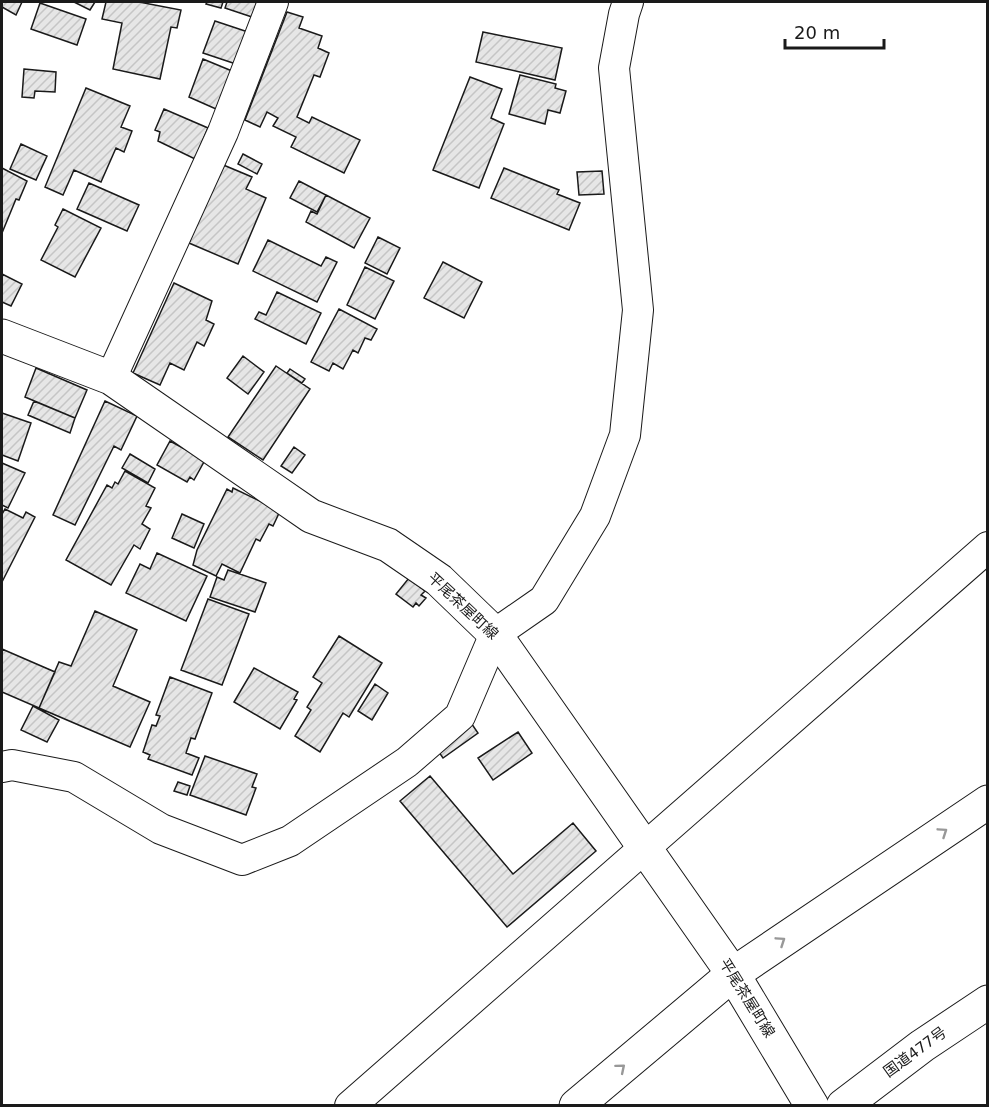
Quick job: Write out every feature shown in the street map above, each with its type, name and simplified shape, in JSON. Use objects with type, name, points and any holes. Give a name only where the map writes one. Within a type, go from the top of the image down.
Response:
[{"type":"main road","name":"平尾茶屋町線","points":[[2,336],[111,378],[311,516],[388,545],[439,580],[495,634],[733,974],[812,1106]]},
{"type":"main road","points":[[576,1106],[733,974],[987,802]]},
{"type":"main road","name":"国道477号","points":[[843,1106],[922,1046],[987,1002]]},
{"type":"street","points":[[111,378],[223,132],[273,2]]},
{"type":"street","points":[[2,768],[12,765],[74,777],[161,829],[242,860],[290,841],[406,762],[460,717],[495,634],[544,600],[595,516],[625,435],[638,310],[614,68],[628,2]]},
{"type":"street","points":[[350,1106],[987,547]]},
{"type":"building","points":[[2,2],[22,2],[16,15],[2,7]]},
{"type":"building","points":[[74,2],[95,2],[90,10]]},
{"type":"building","points":[[106,2],[139,2],[181,10],[177,28],[171,27],[160,79],[113,69],[122,23],[102,19]]},
{"type":"building","points":[[207,2],[223,2],[221,8],[206,4]]},
{"type":"building","points":[[227,2],[257,2],[252,17],[225,8]]},
{"type":"building","points":[[40,3],[86,19],[77,45],[31,29]]},
{"type":"building","points":[[287,12],[303,17],[299,28],[322,36],[318,48],[329,53],[320,77],[314,75],[297,117],[309,123],[312,117],[360,140],[344,173],[291,147],[296,137],[273,126],[278,118],[267,112],[260,127],[245,120]]},
{"type":"building","points":[[215,21],[248,32],[236,64],[203,53]]},
{"type":"building","points":[[483,32],[562,48],[555,80],[476,62]]},
{"type":"building","points":[[203,59],[232,71],[216,109],[189,97]]},
{"type":"building","points":[[24,69],[56,72],[55,92],[35,91],[34,98],[22,97]]},
{"type":"building","points":[[520,75],[556,84],[555,88],[566,91],[560,113],[548,110],[545,124],[509,114]]},
{"type":"building","points":[[470,77],[502,89],[491,118],[504,124],[479,188],[433,170]]},
{"type":"building","points":[[86,88],[130,106],[121,127],[132,131],[124,152],[116,148],[101,182],[74,170],[63,195],[45,187]]},
{"type":"building","points":[[164,109],[208,128],[195,159],[158,141],[160,132],[155,130]]},
{"type":"building","points":[[21,144],[47,156],[36,180],[10,169]]},
{"type":"building","points":[[243,154],[262,164],[257,174],[238,164]]},
{"type":"building","points":[[221,164],[252,177],[246,189],[266,198],[238,264],[189,243]]},
{"type":"building","points":[[2,168],[27,181],[19,200],[16,199],[2,233]]},
{"type":"building","points":[[504,168],[559,190],[557,194],[580,203],[569,230],[491,198]]},
{"type":"building","points":[[602,171],[604,194],[579,195],[577,172]]},
{"type":"building","points":[[299,181],[326,195],[317,212],[290,198]]},
{"type":"building","points":[[89,183],[139,205],[127,231],[77,209]]},
{"type":"building","points":[[326,195],[370,218],[354,248],[306,222],[311,211],[317,214]]},
{"type":"building","points":[[63,209],[101,228],[75,277],[41,260],[58,227],[55,225]]},
{"type":"building","points":[[378,237],[400,248],[387,274],[365,263]]},
{"type":"building","points":[[268,240],[321,266],[326,257],[337,262],[317,302],[253,271]]},
{"type":"building","points":[[443,262],[482,282],[464,318],[424,298]]},
{"type":"building","points":[[365,267],[394,281],[375,319],[347,305]]},
{"type":"building","points":[[2,274],[22,284],[11,306],[2,302]]},
{"type":"building","points":[[174,283],[212,301],[206,320],[214,324],[204,346],[197,342],[184,370],[170,363],[160,385],[133,373]]},
{"type":"building","points":[[277,292],[321,313],[306,344],[255,319],[259,312],[266,315]]},
{"type":"building","points":[[339,309],[377,329],[371,340],[365,338],[358,353],[353,350],[343,369],[333,363],[329,371],[311,362]]},
{"type":"building","points":[[243,356],[264,372],[248,394],[227,378]]},
{"type":"building","points":[[276,366],[310,389],[263,460],[228,437]]},
{"type":"building","points":[[36,368],[87,390],[75,418],[25,397]]},
{"type":"building","points":[[290,369],[305,379],[302,383],[287,373]]},
{"type":"building","points":[[34,401],[75,418],[70,433],[28,415]]},
{"type":"building","points":[[105,401],[137,416],[121,450],[114,446],[75,525],[53,515]]},
{"type":"building","points":[[2,413],[31,423],[18,461],[2,455]]},
{"type":"building","points":[[170,441],[205,460],[194,480],[190,477],[187,482],[157,465]]},
{"type":"building","points":[[294,447],[305,455],[292,473],[281,466]]},
{"type":"building","points":[[130,454],[155,469],[148,483],[122,468]]},
{"type":"building","points":[[2,463],[25,473],[8,508],[2,505]]},
{"type":"building","points":[[125,471],[155,488],[146,506],[151,508],[142,524],[150,529],[140,549],[134,545],[111,585],[66,560],[107,485],[112,488],[115,482],[118,484]]},
{"type":"building","points":[[233,488],[280,511],[273,526],[269,524],[260,541],[256,539],[240,573],[222,564],[216,576],[193,565],[197,550],[227,489],[232,492]]},
{"type":"building","points":[[5,509],[23,518],[26,512],[35,517],[2,582],[2,514]]},
{"type":"building","points":[[182,514],[204,524],[194,548],[172,538]]},
{"type":"building","points":[[157,553],[207,576],[186,621],[126,593],[140,564],[150,569]]},
{"type":"building","points":[[228,570],[266,583],[255,612],[210,597],[217,577],[224,580]]},
{"type":"building","points":[[409,578],[425,591],[421,595],[426,598],[419,606],[416,603],[413,607],[396,594]]},
{"type":"building","points":[[208,599],[249,614],[222,685],[181,670]]},
{"type":"building","points":[[95,611],[137,630],[113,686],[150,702],[130,747],[39,708],[59,662],[71,666]]},
{"type":"building","points":[[339,636],[382,663],[349,717],[343,713],[320,752],[295,736],[311,710],[307,707],[322,683],[313,677]]},
{"type":"building","points":[[2,649],[55,672],[39,708],[2,692]]},
{"type":"building","points":[[254,668],[298,692],[294,699],[297,700],[280,729],[234,702]]},
{"type":"building","points":[[170,677],[212,693],[195,739],[191,738],[186,753],[199,758],[192,775],[148,759],[150,755],[143,752],[152,725],[156,726],[160,716],[156,715]]},
{"type":"building","points":[[375,684],[388,693],[372,720],[358,711]]},
{"type":"building","points":[[33,706],[59,720],[47,742],[21,730]]},
{"type":"building","points":[[469,720],[478,733],[443,758],[434,745]]},
{"type":"building","points":[[518,732],[532,753],[493,780],[478,758]]},
{"type":"building","points":[[205,756],[257,774],[252,787],[256,788],[246,815],[190,795]]},
{"type":"building","points":[[430,776],[513,874],[573,823],[596,851],[507,927],[400,801]]},
{"type":"building","points":[[178,782],[190,786],[187,795],[174,791]]}]
